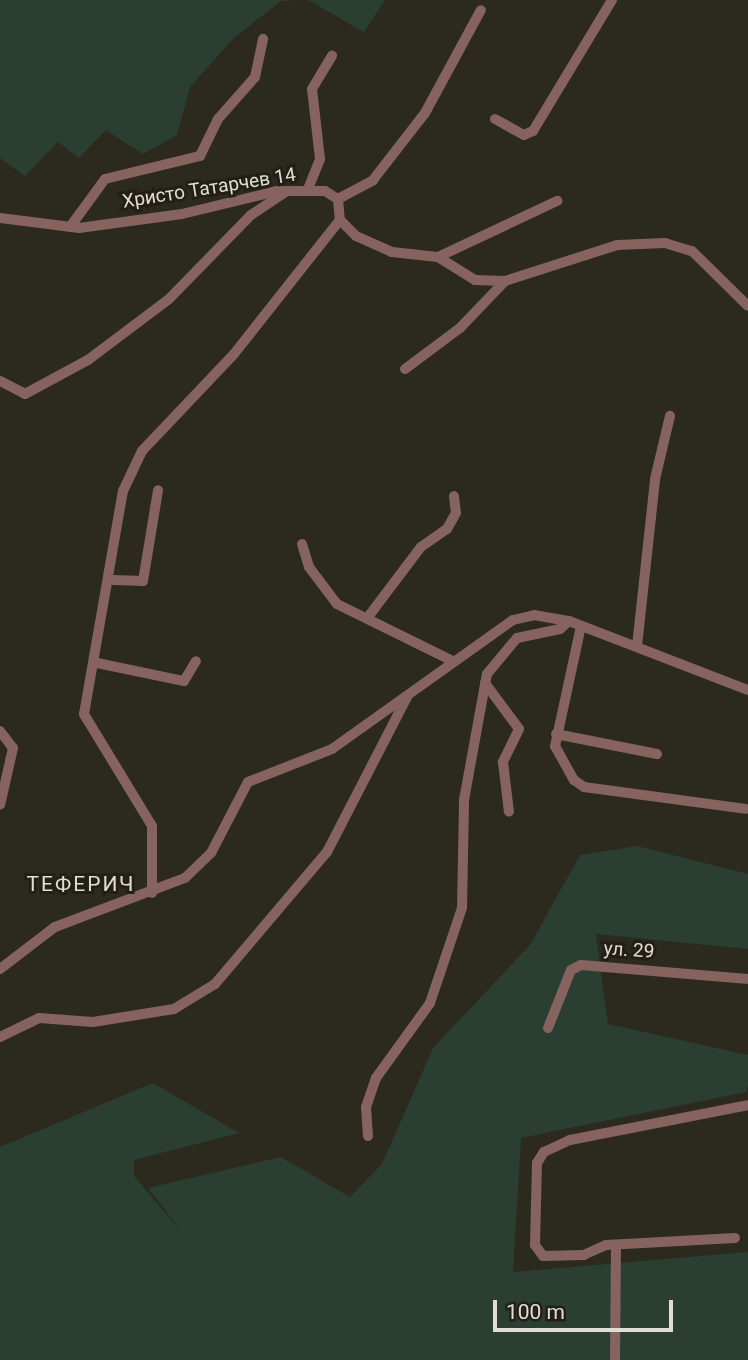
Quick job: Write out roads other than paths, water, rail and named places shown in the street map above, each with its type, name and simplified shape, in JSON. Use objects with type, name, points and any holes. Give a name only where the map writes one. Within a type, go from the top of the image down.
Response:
[{"type":"street","points":[[495,119],[524,135],[533,131],[612,0]]},
{"type":"street","points":[[152,893],[152,826],[85,714],[113,580],[123,491],[135,461],[234,354],[340,220],[338,199],[373,180],[425,113],[481,10]]},
{"type":"street","points":[[70,227],[105,179],[200,156],[218,119],[255,76],[264,39]]},
{"type":"street","points":[[309,189],[320,159],[312,89],[332,56]]},
{"type":"street","name":"Христо Татарчев 14","points":[[0,218],[70,227],[182,214],[287,191],[309,189],[338,199]]},
{"type":"street","points":[[0,381],[25,394],[88,360],[169,299],[250,215],[287,191]]},
{"type":"street","points":[[438,257],[557,201]]},
{"type":"street","points":[[340,220],[377,248],[438,257],[475,280],[505,281],[617,246],[664,243],[692,251],[748,306]]},
{"type":"street","points":[[405,369],[460,328],[505,281]]},
{"type":"street","points":[[637,646],[655,479],[670,416]]},
{"type":"street","points":[[113,580],[143,581],[158,491]]},
{"type":"street","points":[[368,617],[421,547],[447,529],[456,513],[454,496]]},
{"type":"street","points":[[302,544],[328,593],[453,661]]},
{"type":"street","points":[[0,969],[55,927],[152,893],[201,865],[248,782],[321,755],[453,661],[527,615],[569,621],[748,690]]},
{"type":"street","points":[[368,1136],[366,1107],[376,1078],[430,1003],[463,908],[464,800],[485,683],[517,638],[560,629],[569,621]]},
{"type":"street","points":[[581,626],[556,734],[563,766],[584,787],[746,808]]},
{"type":"street","points":[[97,663],[184,681],[196,661]]},
{"type":"street","points":[[485,683],[519,729],[503,762],[509,811]]},
{"type":"street","points":[[0,1037],[39,1018],[93,1022],[174,1009],[215,984],[327,852],[409,693]]},
{"type":"street","points":[[0,731],[13,748],[0,805]]},
{"type":"street","points":[[556,734],[657,754]]},
{"type":"street","name":"ул. 29","points":[[548,1028],[571,970],[581,965],[748,979]]},
{"type":"street","points":[[735,1238],[616,1244],[584,1255],[539,1253],[535,1183],[544,1152],[570,1140],[748,1105]]},
{"type":"street","points":[[615,1360],[616,1244]]},
{"type":"district","name":"ТЕФЕРИЧ","points":[[81,884]]}]
